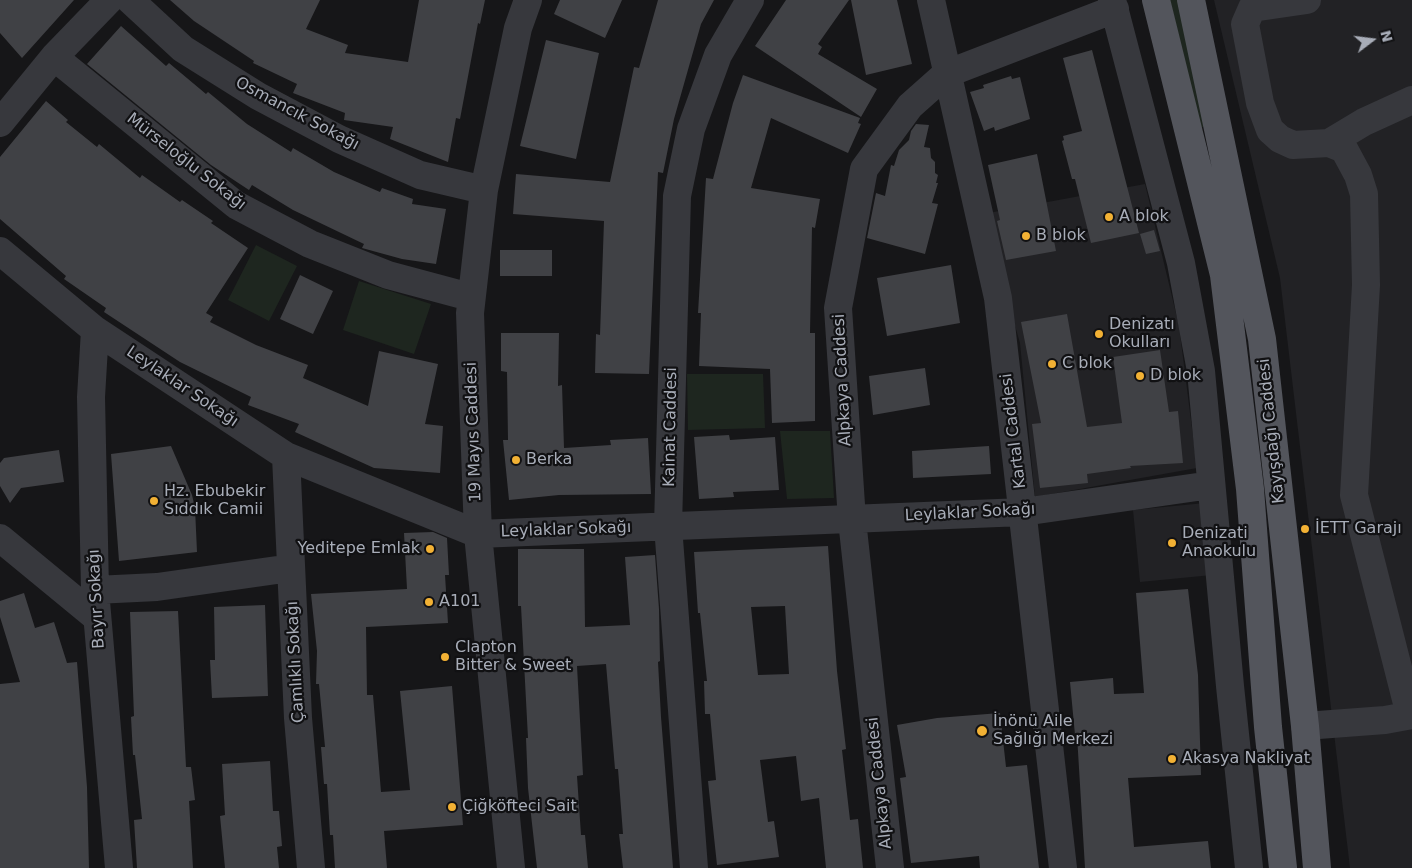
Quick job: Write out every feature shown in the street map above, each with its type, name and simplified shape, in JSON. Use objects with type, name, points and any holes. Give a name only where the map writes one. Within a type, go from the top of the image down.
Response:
[{"type":"main road","name":"Kayışdağı Caddesi","points":[[1156,0],[1224,275],[1250,489],[1268,727],[1283,868]]},
{"type":"main road","name":"Kayışdağı Caddesi","points":[[1191,0],[1262,339],[1305,726],[1317,868]]},
{"type":"main road","points":[[1268,727],[1305,726]]},
{"type":"street","points":[[0,123],[54,57],[110,0]]},
{"type":"street","name":"Osmancık Sokağı","points":[[130,0],[183,50],[258,96],[314,126],[420,175],[484,190]]},
{"type":"street","name":"19 Mayıs Caddesi","points":[[511,868],[478,534],[470,297],[484,190],[518,28],[528,0]]},
{"type":"street","name":"Kainat Caddesi","points":[[694,868],[668,526],[676,196],[691,129],[718,55],[750,0]]},
{"type":"street","name":"Kartal Caddesi","points":[[931,0],[946,74],[998,298],[1064,868]]},
{"type":"street","points":[[1305,726],[1385,720],[1411,715],[1354,495],[1366,285],[1364,194],[1358,175],[1344,149],[1329,143],[1294,145],[1280,139],[1270,130],[1260,103],[1245,24],[1252,8],[1307,0]]},
{"type":"street","points":[[1114,5],[1181,263],[1201,371],[1249,868]]},
{"type":"street","name":"Alpkaya Caddesi","points":[[890,868],[852,520],[838,308],[864,169],[910,106],[946,74],[1114,5]]},
{"type":"street","name":"Mürseloğlu Sokağı","points":[[54,57],[236,205],[310,244],[388,275],[470,297]]},
{"type":"street","points":[[1329,143],[1364,122],[1412,100]]},
{"type":"street","name":"Leylaklar Sokağı","points":[[0,251],[95,330],[286,456],[478,534],[1023,512],[1211,485]]},
{"type":"street","name":"Bayır Sokağı","points":[[95,330],[91,396],[95,590],[119,868]]},
{"type":"street","name":"Çamlıklı Sokağı","points":[[286,456],[298,718],[311,868]]},
{"type":"street","points":[[0,538],[97,618]]},
{"type":"street","points":[[95,590],[157,587],[291,568]]},
{"type":"street","points":[[1234,728],[1268,727]]},
{"type":"shaded area","points":[[1170,0],[1178,0],[1206,125],[1201,128]]},
{"type":"shaded area","points":[[1214,0],[1412,0],[1412,868],[1350,868],[1280,278]]},
{"type":"shaded area","name":"Denizatı Okulları","points":[[1145,184],[1179,326],[1197,468],[1035,497],[1020,343],[983,214]]},
{"type":"shaded area","points":[[256,245],[297,266],[269,321],[228,300]]},
{"type":"shaded area","points":[[359,281],[431,304],[414,354],[343,330]]},
{"type":"shaded area","points":[[687,374],[763,374],[765,428],[688,430]]},
{"type":"shaded area","points":[[780,431],[830,431],[834,498],[787,499]]},
{"type":"shaded area","name":"Denizati Anaokulu","points":[[1205,503],[1212,575],[1140,582],[1133,510]]},
{"type":"building","points":[[0,0],[74,0],[22,58],[0,33]]},
{"type":"building","points":[[170,0],[320,0],[306,29],[348,45],[345,53],[408,62],[419,0],[485,0],[480,24],[478,23],[460,119],[456,118],[448,162],[390,139],[393,127],[344,120],[345,113],[293,93],[297,84],[253,63],[254,61],[194,21]]},
{"type":"building","points":[[560,0],[622,0],[605,38],[554,14]]},
{"type":"building","points":[[658,0],[714,0],[701,24],[674,119],[663,173],[658,172],[649,374],[595,373],[596,334],[600,335],[604,221],[513,214],[516,174],[610,182],[634,67],[639,68]]},
{"type":"building","points":[[786,0],[849,0],[818,44],[822,47],[818,54],[877,89],[861,117],[755,46]]},
{"type":"building","points":[[851,0],[897,0],[912,64],[866,75]]},
{"type":"building","points":[[121,26],[166,66],[169,63],[206,94],[208,92],[247,124],[291,152],[293,148],[334,172],[380,192],[382,188],[413,199],[412,204],[446,209],[436,264],[402,259],[362,248],[364,244],[293,210],[252,185],[249,190],[211,165],[87,64]]},
{"type":"building","points":[[546,40],[599,53],[576,159],[520,146]]},
{"type":"building","points":[[1092,50],[1139,233],[1091,243],[1075,179],[1072,179],[1062,141],[1064,140],[1063,136],[1082,131],[1063,58]]},
{"type":"building","points":[[743,75],[860,118],[858,123],[861,124],[848,153],[771,118],[751,188],[820,199],[815,228],[812,227],[810,333],[815,333],[815,421],[772,423],[770,369],[699,366],[701,313],[698,313],[706,178],[713,179],[733,103]]},
{"type":"building","points":[[1011,76],[1012,79],[1020,77],[1030,119],[995,131],[994,127],[984,131],[970,92],[984,88],[983,85]]},
{"type":"building","points":[[46,101],[68,120],[66,122],[97,147],[99,144],[140,178],[142,175],[180,202],[182,200],[213,221],[211,223],[248,248],[206,313],[213,317],[210,322],[256,345],[308,365],[303,378],[368,406],[379,351],[438,364],[425,424],[443,426],[440,473],[374,468],[295,432],[299,424],[248,405],[251,397],[180,362],[104,312],[106,308],[64,279],[66,276],[0,219],[0,157]]},
{"type":"building","points":[[916,124],[929,125],[924,147],[930,148],[931,158],[935,162],[935,173],[938,175],[936,183],[938,183],[932,203],[938,204],[925,254],[867,238],[876,193],[885,196],[891,165],[894,166],[899,150],[909,140],[911,131]]},
{"type":"building","points":[[1037,154],[1056,251],[1006,260],[997,221],[1000,220],[988,165]]},
{"type":"building","points":[[1154,230],[1160,251],[1146,254],[1140,234]]},
{"type":"building","points":[[500,250],[552,250],[552,276],[500,276]]},
{"type":"building","points":[[951,265],[960,323],[887,336],[877,278]]},
{"type":"building","points":[[300,275],[333,291],[313,334],[280,319]]},
{"type":"building","points":[[1067,314],[1087,427],[1122,423],[1113,357],[1160,350],[1169,412],[1178,411],[1183,463],[1130,466],[1131,468],[1087,474],[1088,483],[1040,488],[1032,424],[1041,423],[1021,322]]},
{"type":"building","points":[[501,333],[559,333],[558,386],[562,385],[564,448],[611,445],[610,440],[648,438],[651,494],[559,495],[509,500],[503,440],[508,440],[507,372],[501,371]]},
{"type":"building","points":[[925,368],[930,405],[873,415],[869,376]]},
{"type":"building","points":[[729,435],[730,440],[775,437],[779,490],[733,492],[734,497],[699,499],[694,437]]},
{"type":"building","name":"Hz. Ebubekir Sıddık Camii","points":[[171,446],[192,495],[195,508],[197,552],[119,561],[111,454]]},
{"type":"building","points":[[989,446],[991,474],[913,478],[912,451]]},
{"type":"building","points":[[59,450],[64,482],[21,488],[10,503],[0,486],[0,463],[4,458]]},
{"type":"building","points":[[433,532],[447,538],[449,575],[445,575],[448,623],[366,627],[367,695],[373,695],[381,792],[410,790],[400,691],[452,686],[463,825],[384,831],[387,868],[335,868],[333,835],[330,835],[327,784],[324,784],[321,747],[325,747],[319,684],[316,684],[317,651],[311,594],[407,589],[404,533]]},
{"type":"building","points":[[828,546],[837,671],[846,749],[842,750],[850,820],[858,819],[863,868],[826,868],[819,798],[801,801],[796,756],[760,760],[768,822],[774,821],[779,857],[717,865],[708,781],[716,780],[710,714],[705,714],[704,681],[707,681],[700,613],[698,613],[694,552]],"holes":[[[785,606],[789,674],[758,675],[751,607]]]},
{"type":"building","points":[[518,549],[584,549],[585,627],[630,625],[625,557],[655,555],[659,609],[660,661],[658,662],[661,717],[673,868],[623,868],[619,834],[623,834],[618,769],[615,769],[606,664],[577,666],[583,775],[577,776],[581,835],[585,835],[588,868],[537,868],[528,788],[526,738],[528,738],[521,606],[518,606]]},
{"type":"building","points":[[1188,589],[1198,675],[1201,775],[1128,778],[1134,847],[1208,841],[1211,868],[1085,868],[1077,735],[1075,735],[1070,682],[1113,678],[1114,694],[1144,693],[1136,593]]},
{"type":"building","points":[[24,593],[35,628],[54,622],[67,663],[77,662],[87,787],[89,868],[0,868],[0,684],[20,682],[0,617],[0,601]]},
{"type":"building","points":[[265,605],[268,696],[212,698],[210,660],[215,660],[214,607]]},
{"type":"building","points":[[178,611],[186,767],[191,767],[195,800],[189,801],[193,868],[137,868],[134,820],[142,819],[135,755],[133,755],[131,717],[134,716],[130,612]]},
{"type":"building","points":[[1000,713],[1006,767],[1027,765],[1039,868],[980,868],[979,856],[911,863],[900,778],[906,777],[897,725],[937,718]]},
{"type":"building","points":[[270,761],[273,811],[279,811],[282,846],[277,847],[279,868],[225,868],[220,816],[225,815],[222,764]]},
{"type":"place","name":"A blok","points":[[1109,217]]},
{"type":"place","name":"B blok","points":[[1026,236]]},
{"type":"place","name":"Denizatı Okulları","points":[[1099,334]]},
{"type":"place","name":"C blok","points":[[1052,364]]},
{"type":"place","name":"D blok","points":[[1140,376]]},
{"type":"place","name":"Berka","points":[[516,460]]},
{"type":"place","name":"Hz. Ebubekir Sıddık Camii","points":[[154,501]]},
{"type":"place","name":"İETT Garajı","points":[[1305,529]]},
{"type":"place","name":"Denizati Anaokulu","points":[[1172,543]]},
{"type":"place","name":"Yeditepe Emlak","points":[[430,549]]},
{"type":"place","name":"A101","points":[[429,602]]},
{"type":"place","name":"Clapton Bitter & Sweet","points":[[445,657]]},
{"type":"place","name":"İnönü Aile Sağlığı Merkezi","points":[[982,731]]},
{"type":"place","name":"Akasya Nakliyat","points":[[1172,759]]},
{"type":"place","name":"Çiğköfteci Sait","points":[[452,807]]}]
